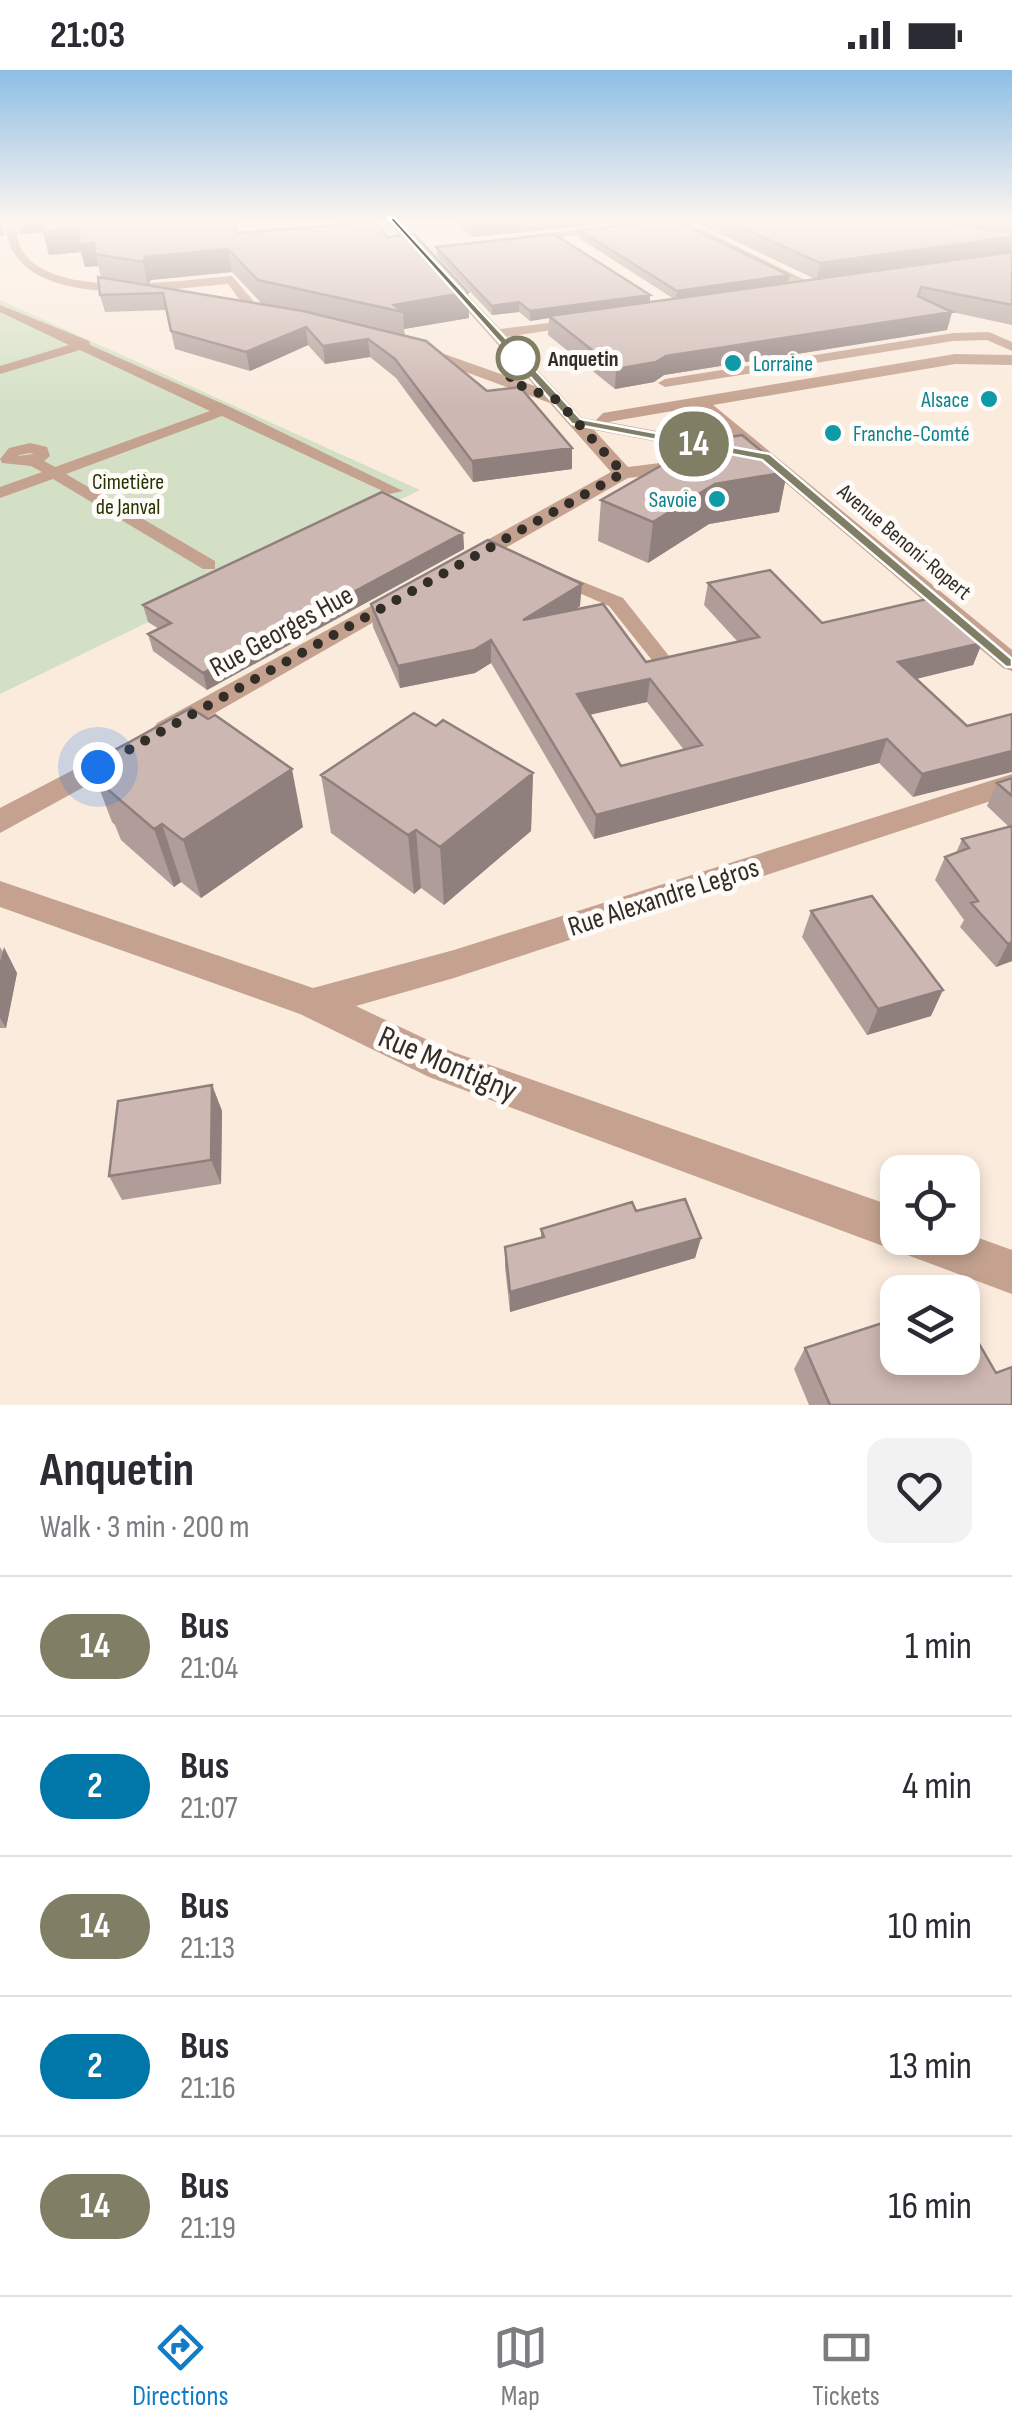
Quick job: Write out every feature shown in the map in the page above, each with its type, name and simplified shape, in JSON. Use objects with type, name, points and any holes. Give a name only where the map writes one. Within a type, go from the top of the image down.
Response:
[{"type":"street","points":[[87,282],[199,301]]},
{"type":"street","points":[[124,288],[201,282]]},
{"type":"street","points":[[234,282],[255,311]]},
{"type":"street","points":[[454,282],[623,473]]},
{"type":"street","points":[[802,282],[814,288]]},
{"type":"street","points":[[778,293],[830,286]]},
{"type":"street","points":[[236,308],[272,315]]},
{"type":"street","points":[[496,334],[593,320]]},
{"type":"street","points":[[398,344],[451,359],[557,400]]},
{"type":"street","points":[[451,359],[511,350]]},
{"type":"street","points":[[576,422],[703,404],[955,359],[1012,360]]},
{"type":"street","name":"Avenue Benoni-Ropert","points":[[703,404],[1012,663]]},
{"type":"street","name":"Avenue Benoni-Ropert","points":[[576,422],[766,457]]},
{"type":"street","name":"Rue Georges Hue","points":[[0,822],[431,580],[508,555],[623,473],[766,457]]},
{"type":"street","name":"Rue Alexandre Legros","points":[[312,1002],[454,964],[1012,784]]},
{"type":"street","name":"Rue Montigny","points":[[0,894],[312,1002],[442,1065],[880,1223]]},
{"type":"street","points":[[964,1255],[1012,1272]]},
{"type":"lane","points":[[0,308],[85,344],[395,491]]},
{"type":"lane","points":[[665,384],[953,336],[989,336],[1012,347]]},
{"type":"lane","points":[[0,370],[85,344]]},
{"type":"lane","points":[[0,493],[225,410]]},
{"type":"lane","points":[[7,448],[42,450],[34,461],[209,565]]},
{"type":"lane","points":[[508,555],[616,602],[662,660]]},
{"type":"green space","name":"Cimetière de Janval","points":[[0,300],[420,490],[0,694]]},
{"type":"building","points":[[99,282],[130,282],[303,311],[426,341],[487,391],[520,387],[572,448],[472,461],[395,359],[368,339],[323,346],[306,327],[246,352],[171,331],[163,293],[100,295]]},
{"type":"building","points":[[268,282],[459,282],[468,292],[394,305],[403,312]]},
{"type":"building","points":[[470,282],[630,282],[650,295],[530,311],[519,302],[492,306]]},
{"type":"building","points":[[663,282],[738,282],[677,291]]},
{"type":"building","points":[[793,282],[1012,282],[1012,305],[921,287],[918,296],[952,312],[666,356],[656,362],[616,369],[549,316]]},
{"type":"building","points":[[742,435],[787,472],[715,484],[653,522],[601,500],[704,441]]},
{"type":"building","points":[[382,492],[463,533],[203,673],[148,634],[171,623],[143,605]]},
{"type":"building","points":[[488,540],[582,584],[523,620],[603,604],[646,662],[759,637],[708,583],[770,570],[822,623],[927,599],[982,643],[898,662],[967,726],[1012,714],[1012,751],[922,774],[887,739],[596,815],[491,640],[474,650],[398,666],[371,604]],"holes":[[[650,679],[702,745],[621,766],[577,694]]]},
{"type":"building","points":[[191,708],[208,719],[215,715],[292,769],[183,840],[162,824],[154,829],[99,782],[107,778],[90,764]]},
{"type":"building","points":[[414,713],[436,726],[443,720],[533,773],[440,847],[416,830],[408,835],[321,775]]},
{"type":"building","points":[[1012,778],[1012,796],[997,783]]},
{"type":"building","points":[[1012,826],[1012,942],[1008,944],[971,903],[978,901],[945,857],[969,848],[962,839]]},
{"type":"building","points":[[872,896],[943,990],[878,1009],[811,911]]},
{"type":"building","points":[[212,1085],[211,1160],[109,1176],[118,1101]]},
{"type":"building","points":[[685,1199],[701,1238],[510,1292],[505,1247],[544,1237],[541,1229],[632,1202],[636,1211]]},
{"type":"building","points":[[880,1324],[880,1375],[980,1375],[980,1345],[996,1373],[1012,1367],[1012,1405],[830,1405],[805,1348]]},
{"type":"bus line","name":"14","points":[[448,282],[576,422],[766,457],[1012,663]]},
{"type":"place","name":"Anquetin","points":[[518,358]]},
{"type":"place","name":"Lorraine","points":[[733,363]]},
{"type":"place","name":"Alsace","points":[[989,399]]},
{"type":"place","name":"Franche-Comté","points":[[833,433]]},
{"type":"place","name":"Savoie","points":[[717,499]]},
{"type":"route","points":[[98,767],[623,473],[557,400],[509,381],[518,358]]}]
